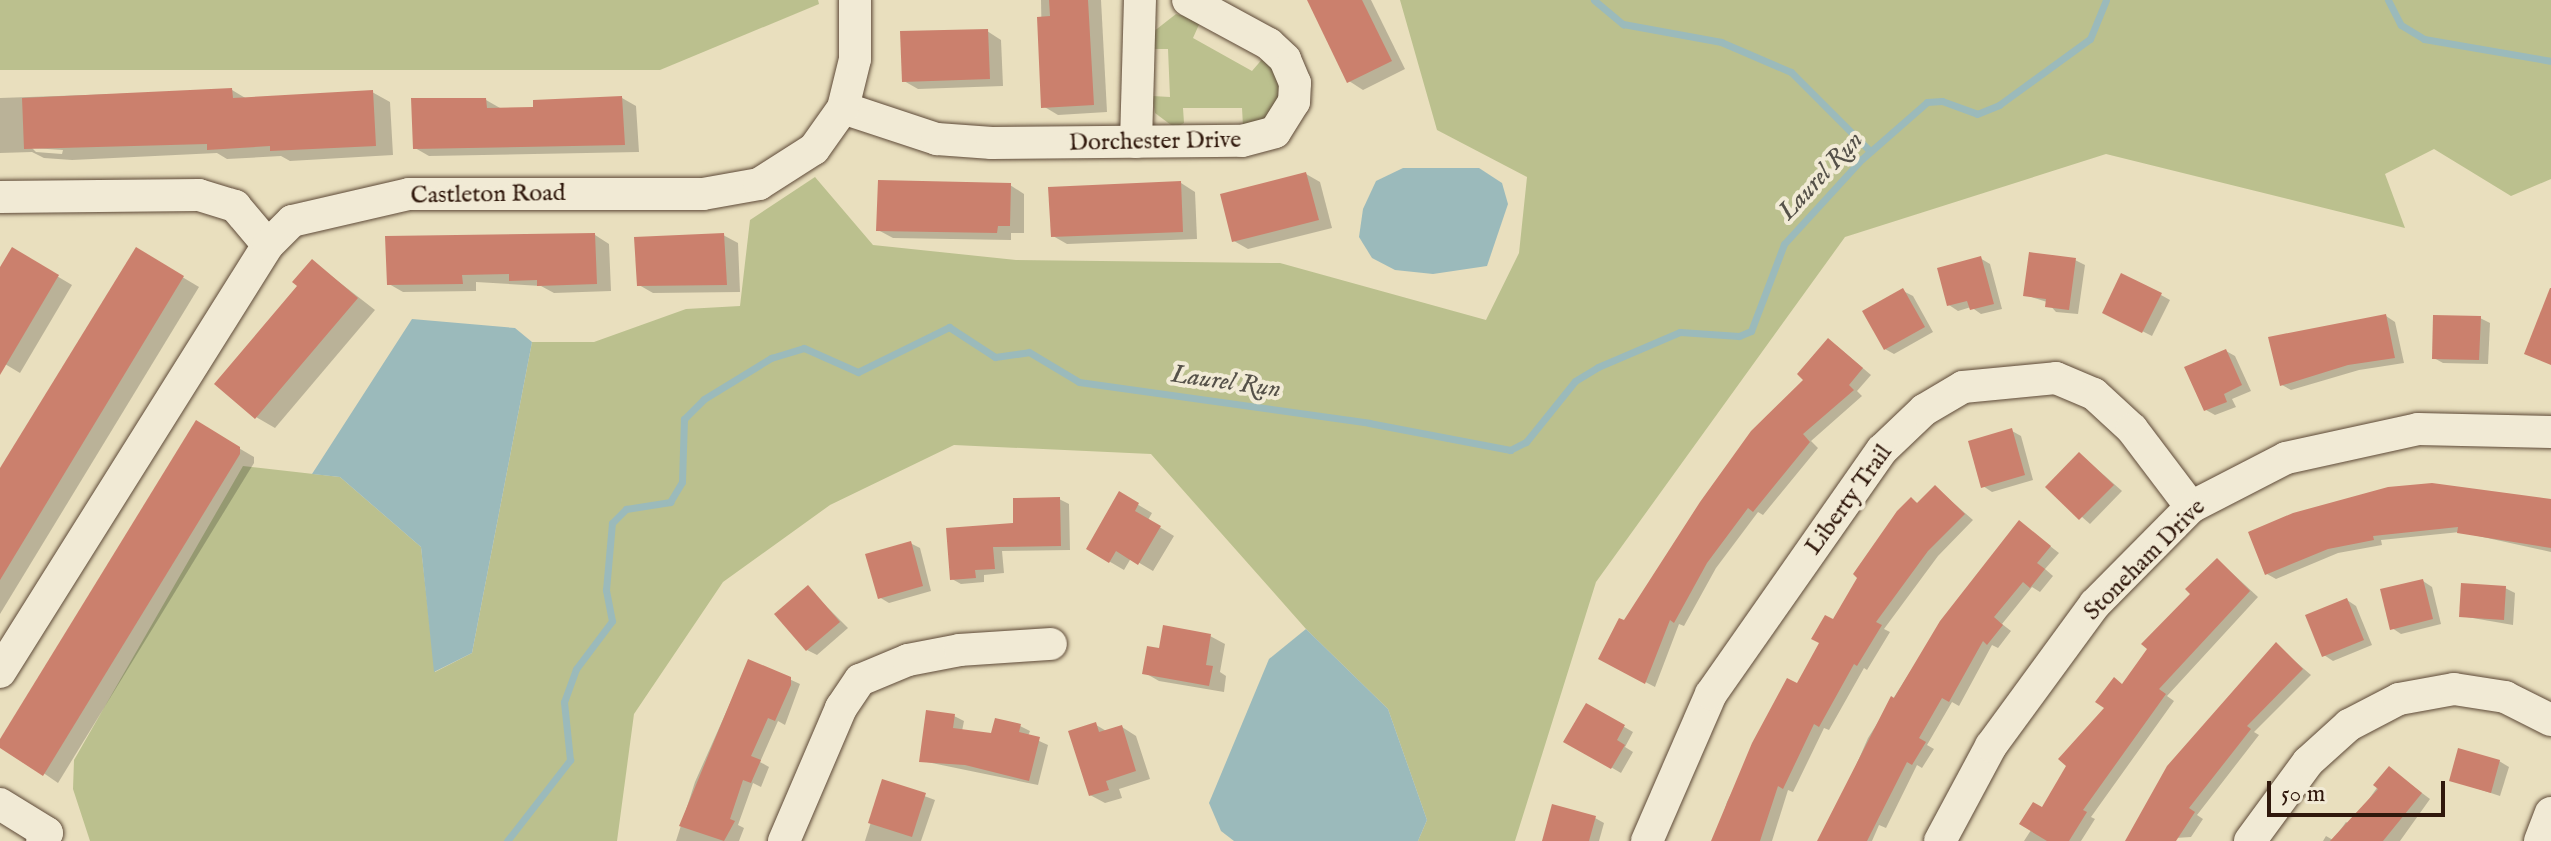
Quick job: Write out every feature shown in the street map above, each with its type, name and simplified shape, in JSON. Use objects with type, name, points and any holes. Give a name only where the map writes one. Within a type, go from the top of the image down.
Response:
[{"type":"street","name":"Castleton Road","points":[[0,672],[268,245],[292,221],[409,194],[703,194],[759,184],[814,149],[843,108],[855,59],[855,0]]},
{"type":"street","points":[[1136,142],[1140,0]]},
{"type":"street","name":"Dorchester Drive","points":[[843,108],[937,139],[1252,141],[1275,132],[1290,113],[1295,83],[1277,50],[1188,0]]},
{"type":"street","points":[[0,197],[199,195],[235,206],[268,245]]},
{"type":"street","name":"Liberty Trail","points":[[1647,841],[1711,694],[1882,450],[1924,410],[1963,387],[2056,378],[2094,394],[2132,429],[2191,507]]},
{"type":"street","name":"Stoneham Drive","points":[[1940,841],[1991,746],[2095,604],[2191,507],[2286,458],[2418,429],[2551,432]]},
{"type":"street","points":[[784,841],[841,708],[860,680],[908,660],[960,650],[1051,644]]},
{"type":"street","points":[[2250,841],[2308,762],[2349,725],[2399,699],[2454,689],[2505,697],[2551,720]]},
{"type":"street","points":[[0,804],[47,833],[42,841]]},
{"type":"street","points":[[2540,841],[2551,813]]},
{"type":"green space","points":[[0,0],[818,0],[819,4],[660,70],[0,70]]},
{"type":"green space","points":[[1400,0],[2551,0],[2551,179],[2511,196],[2434,149],[2385,174],[2405,228],[2106,154],[1845,237],[1596,582],[1515,841],[1418,841],[1427,820],[1388,709],[1306,629],[1151,454],[954,445],[830,505],[723,582],[634,714],[617,841],[90,841],[73,789],[74,760],[243,466],[340,477],[421,547],[435,672],[472,653],[532,342],[594,342],[686,309],[740,306],[750,220],[815,177],[873,245],[1016,260],[1280,263],[1486,320],[1519,253],[1527,177],[1437,130]]},
{"type":"green space","points":[[1176,14],[1201,20],[1193,38],[1252,71],[1264,57],[1281,80],[1279,104],[1267,120],[1243,126],[1242,108],[1183,108],[1184,123],[1175,128],[1155,113],[1152,96],[1170,97],[1168,49],[1152,49],[1153,32]]},
{"type":"water","points":[[1403,168],[1479,168],[1502,183],[1508,204],[1487,266],[1433,274],[1395,270],[1372,258],[1359,237],[1363,209],[1376,181]]},
{"type":"water","points":[[412,319],[515,328],[532,342],[472,653],[434,672],[421,547],[340,477],[312,474]]},
{"type":"water","points":[[1306,629],[1388,709],[1427,820],[1418,841],[1234,841],[1221,831],[1209,803],[1269,659]]},
{"type":"building","points":[[1049,0],[1088,0],[1094,105],[1041,108],[1037,17],[1050,16]]},
{"type":"building","points":[[1307,0],[1362,0],[1392,61],[1347,83]]},
{"type":"building","points":[[988,29],[990,79],[902,82],[900,31]]},
{"type":"building","points":[[232,88],[233,98],[373,90],[376,146],[270,151],[270,146],[207,150],[207,144],[24,149],[22,98]]},
{"type":"building","points":[[622,96],[625,145],[413,149],[411,98],[486,98],[487,108],[533,107],[533,100]]},
{"type":"building","points":[[1306,172],[1319,220],[1232,242],[1220,194]]},
{"type":"building","points":[[878,180],[1011,183],[1010,226],[998,226],[997,233],[876,231]]},
{"type":"building","points":[[1181,181],[1183,232],[1051,237],[1048,187]]},
{"type":"building","points":[[595,233],[597,284],[537,286],[537,280],[509,281],[509,274],[462,275],[463,284],[387,285],[385,236]]},
{"type":"building","points":[[724,233],[727,285],[637,286],[634,237]]},
{"type":"building","points":[[12,247],[59,275],[0,375],[0,267]]},
{"type":"building","points":[[136,247],[184,276],[0,580],[0,468]]},
{"type":"building","points":[[2029,252],[2076,258],[2069,310],[2045,307],[2046,299],[2023,296]]},
{"type":"building","points":[[1981,256],[1994,304],[1970,310],[1967,301],[1947,306],[1937,268]]},
{"type":"building","points":[[312,259],[358,298],[255,419],[214,384],[297,286],[292,282]]},
{"type":"building","points":[[2121,273],[2162,293],[2142,333],[2102,313]]},
{"type":"building","points":[[1903,288],[1925,327],[1884,350],[1862,311]]},
{"type":"building","points":[[2551,288],[2551,365],[2524,354]]},
{"type":"building","points":[[2386,314],[2395,358],[2348,365],[2280,386],[2268,337]]},
{"type":"building","points":[[2433,315],[2481,316],[2479,360],[2432,359]]},
{"type":"building","points":[[1828,338],[1863,368],[1849,385],[1854,390],[1803,434],[1810,442],[1753,512],[1748,508],[1707,563],[1674,623],[1670,620],[1645,684],[1598,659],[1619,618],[1624,620],[1700,502],[1751,431],[1803,380],[1797,374]]},
{"type":"building","points":[[2226,349],[2242,385],[2224,394],[2227,402],[2204,411],[2184,367]]},
{"type":"building","points":[[196,420],[240,447],[240,454],[43,776],[0,748],[0,739]]},
{"type":"building","points":[[2012,428],[2025,475],[1981,488],[1968,441]]},
{"type":"building","points":[[2079,452],[2114,485],[2079,520],[2045,487]]},
{"type":"building","points":[[2432,483],[2551,499],[2551,548],[2457,533],[2458,527],[2373,536],[2374,540],[2328,549],[2265,575],[2248,532],[2293,513],[2388,487]]},
{"type":"building","points":[[1935,485],[1965,514],[1928,551],[1876,622],[1882,625],[1857,666],[1854,664],[1819,727],[1814,724],[1783,789],[1778,786],[1760,841],[1711,841],[1752,743],[1787,678],[1797,683],[1819,643],[1811,639],[1825,615],[1833,619],[1857,578],[1853,574],[1897,511],[1911,497],[1917,503]]},
{"type":"building","points":[[1119,491],[1139,503],[1135,511],[1161,526],[1138,565],[1116,551],[1109,563],[1086,549]]},
{"type":"building","points":[[1060,497],[1061,546],[993,547],[995,569],[975,570],[976,578],[950,580],[946,528],[1013,523],[1013,498]]},
{"type":"building","points":[[2019,520],[2051,546],[2037,563],[2045,569],[2030,588],[2023,582],[1994,617],[2003,625],[1987,645],[1983,641],[1949,702],[1942,698],[1919,738],[1926,742],[1912,765],[1907,762],[1867,841],[1817,841],[1891,696],[1894,698],[1940,621]]},
{"type":"building","points":[[911,541],[923,586],[878,599],[865,554]]},
{"type":"building","points":[[2217,558],[2250,591],[2159,689],[2166,694],[2083,810],[2087,812],[2069,841],[2047,841],[2019,824],[2033,802],[2042,807],[2066,766],[2058,759],[2104,708],[2095,702],[2114,677],[2122,684],[2147,649],[2141,644],[2190,594],[2185,589]]},
{"type":"building","points":[[2423,579],[2433,619],[2390,630],[2380,589]]},
{"type":"building","points":[[2461,583],[2506,586],[2504,620],[2459,617]]},
{"type":"building","points":[[808,585],[840,622],[806,651],[774,614]]},
{"type":"building","points":[[2347,598],[2364,640],[2322,657],[2305,615]]},
{"type":"building","points":[[1163,625],[1211,634],[1206,665],[1213,666],[1209,686],[1142,674],[1147,646],[1159,648]]},
{"type":"building","points":[[2276,642],[2303,669],[2247,726],[2251,729],[2189,808],[2195,812],[2176,841],[2125,841],[2167,766]]},
{"type":"building","points":[[748,659],[791,677],[791,685],[775,721],[768,718],[751,756],[761,760],[751,783],[743,780],[730,819],[735,821],[724,841],[679,826]]},
{"type":"building","points":[[1586,703],[1625,725],[1617,740],[1625,745],[1611,769],[1563,742]]},
{"type":"building","points":[[926,710],[955,714],[953,728],[991,733],[995,718],[1021,724],[1019,732],[1040,737],[1029,781],[965,765],[919,762]]},
{"type":"building","points":[[1096,722],[1099,732],[1122,725],[1136,771],[1106,781],[1109,790],[1089,796],[1068,731]]},
{"type":"building","points":[[2458,748],[2500,760],[2491,793],[2449,781]]},
{"type":"building","points":[[2389,766],[2422,793],[2383,841],[2330,841],[2378,789],[2373,785]]},
{"type":"building","points":[[882,779],[926,793],[912,837],[868,823]]},
{"type":"building","points":[[1552,804],[1596,816],[1589,841],[1542,841]]},
{"type":"waterway","points":[[1594,0],[1623,24],[1721,42],[1791,72],[1870,151]]},
{"type":"waterway","name":"Laurel Run","points":[[507,841],[570,760],[564,702],[576,669],[612,621],[606,590],[612,523],[626,509],[670,502],[682,482],[684,419],[704,399],[771,358],[804,348],[858,372],[949,327],[995,357],[1029,352],[1079,382],[1369,423],[1510,450],[1526,442],[1575,381],[1598,367],[1680,332],[1739,336],[1751,331],[1784,244],[1862,159],[1927,102],[1942,101],[1977,114],[1999,105],[2090,39],[2106,0]]},
{"type":"waterway","name":"Laurel Run","points":[[2388,0],[2401,25],[2424,39],[2551,61]]}]
